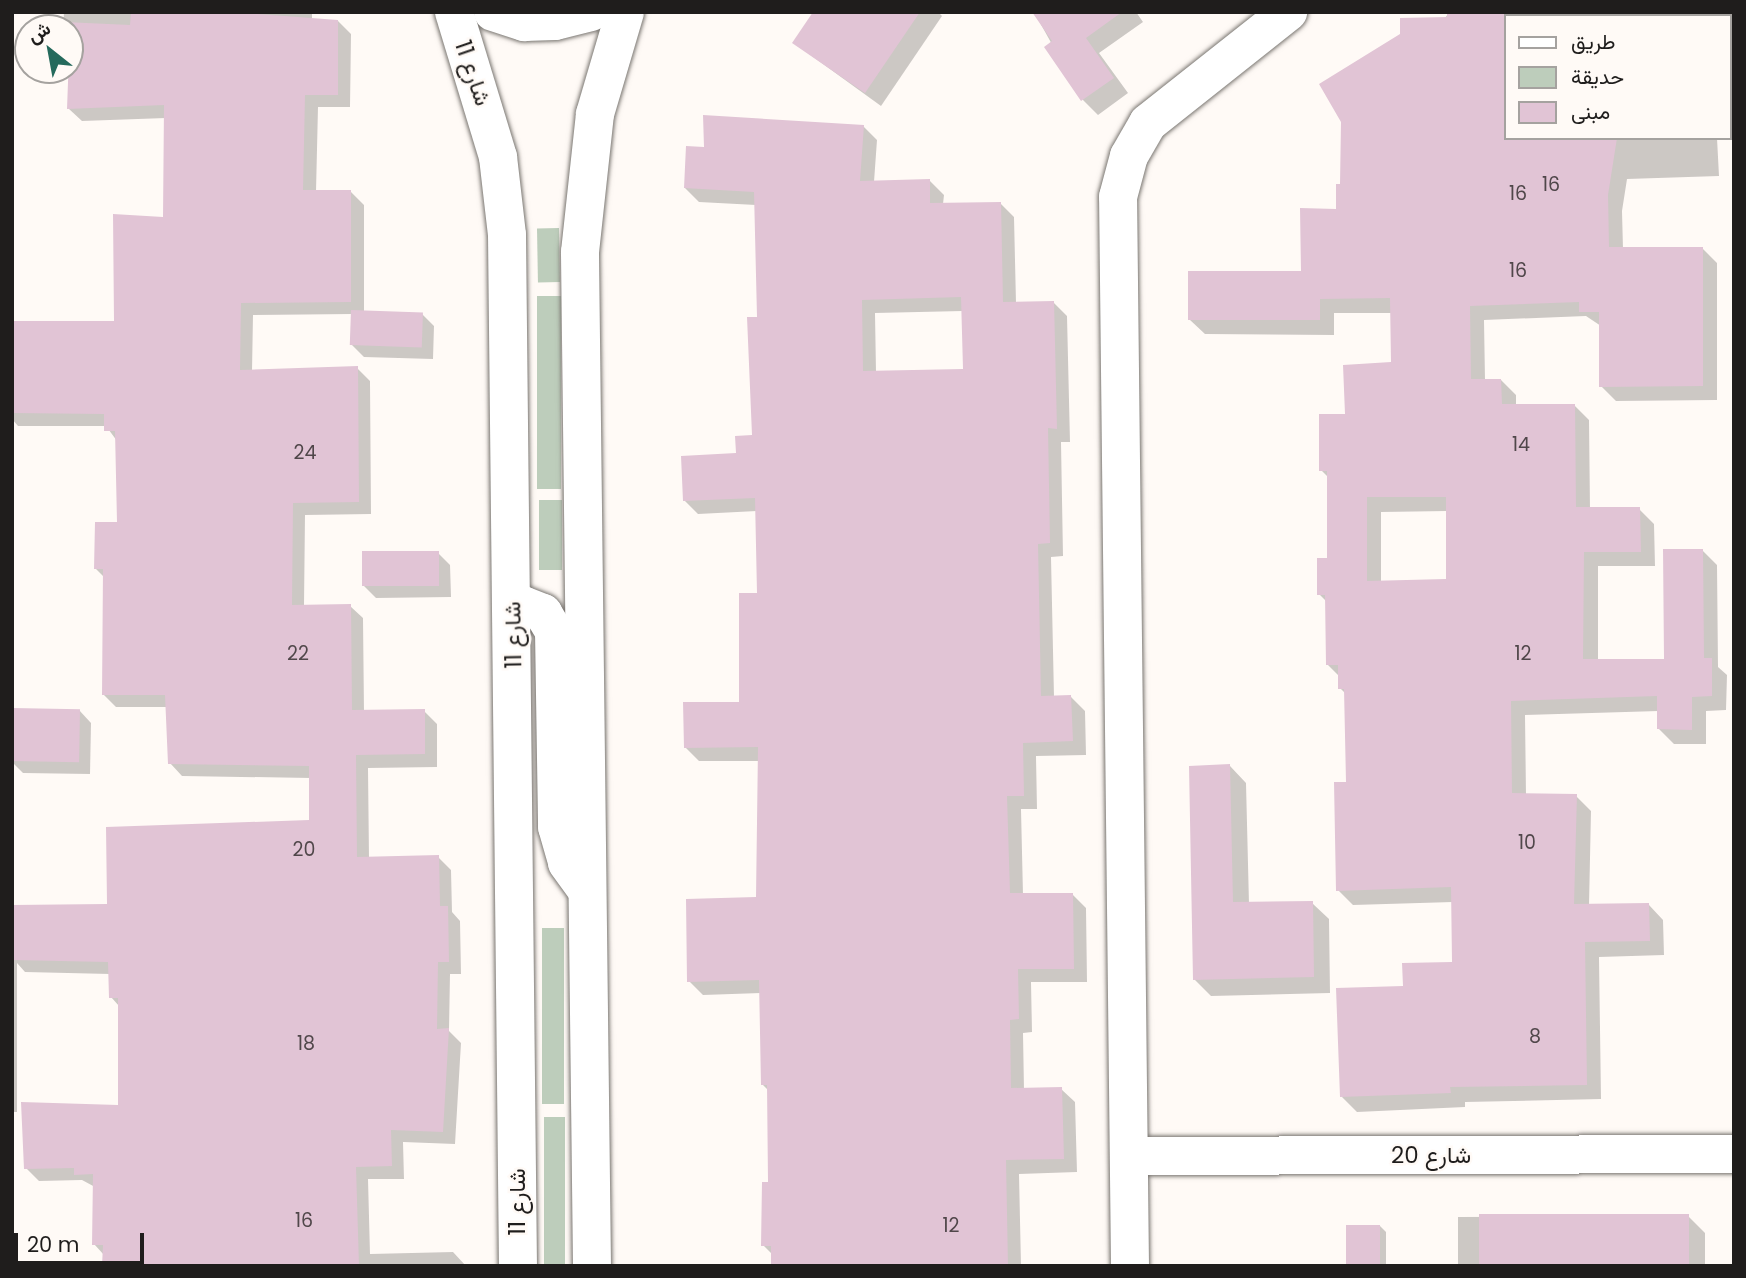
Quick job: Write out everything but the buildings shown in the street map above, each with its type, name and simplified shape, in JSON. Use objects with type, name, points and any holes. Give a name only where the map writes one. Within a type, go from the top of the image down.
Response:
[{"type":"street","name":"شارع 11","points":[[454,12],[489,119],[504,195],[513,606],[518,1266]]},
{"type":"street","points":[[492,12],[524,22],[555,22],[591,12]]},
{"type":"street","points":[[597,1261],[580,252],[595,114],[625,12]]},
{"type":"street","points":[[1130,1266],[1118,197],[1129,156],[1148,123],[1288,12]]},
{"type":"street","points":[[513,606],[523,604],[543,613],[554,632],[559,836],[567,863],[589,893]]},
{"type":"street","name":"شارع 20","points":[[1129,1156],[1734,1154]]},
{"type":"green space","points":[[537,228],[559,228],[560,282],[538,282]]},
{"type":"green space","points":[[537,296],[561,296],[561,489],[537,489]]},
{"type":"green space","points":[[539,500],[562,500],[562,570],[539,570]]},
{"type":"green space","points":[[542,928],[564,928],[564,1104],[542,1104]]},
{"type":"green space","points":[[544,1117],[565,1117],[565,1266],[544,1266]]}]
